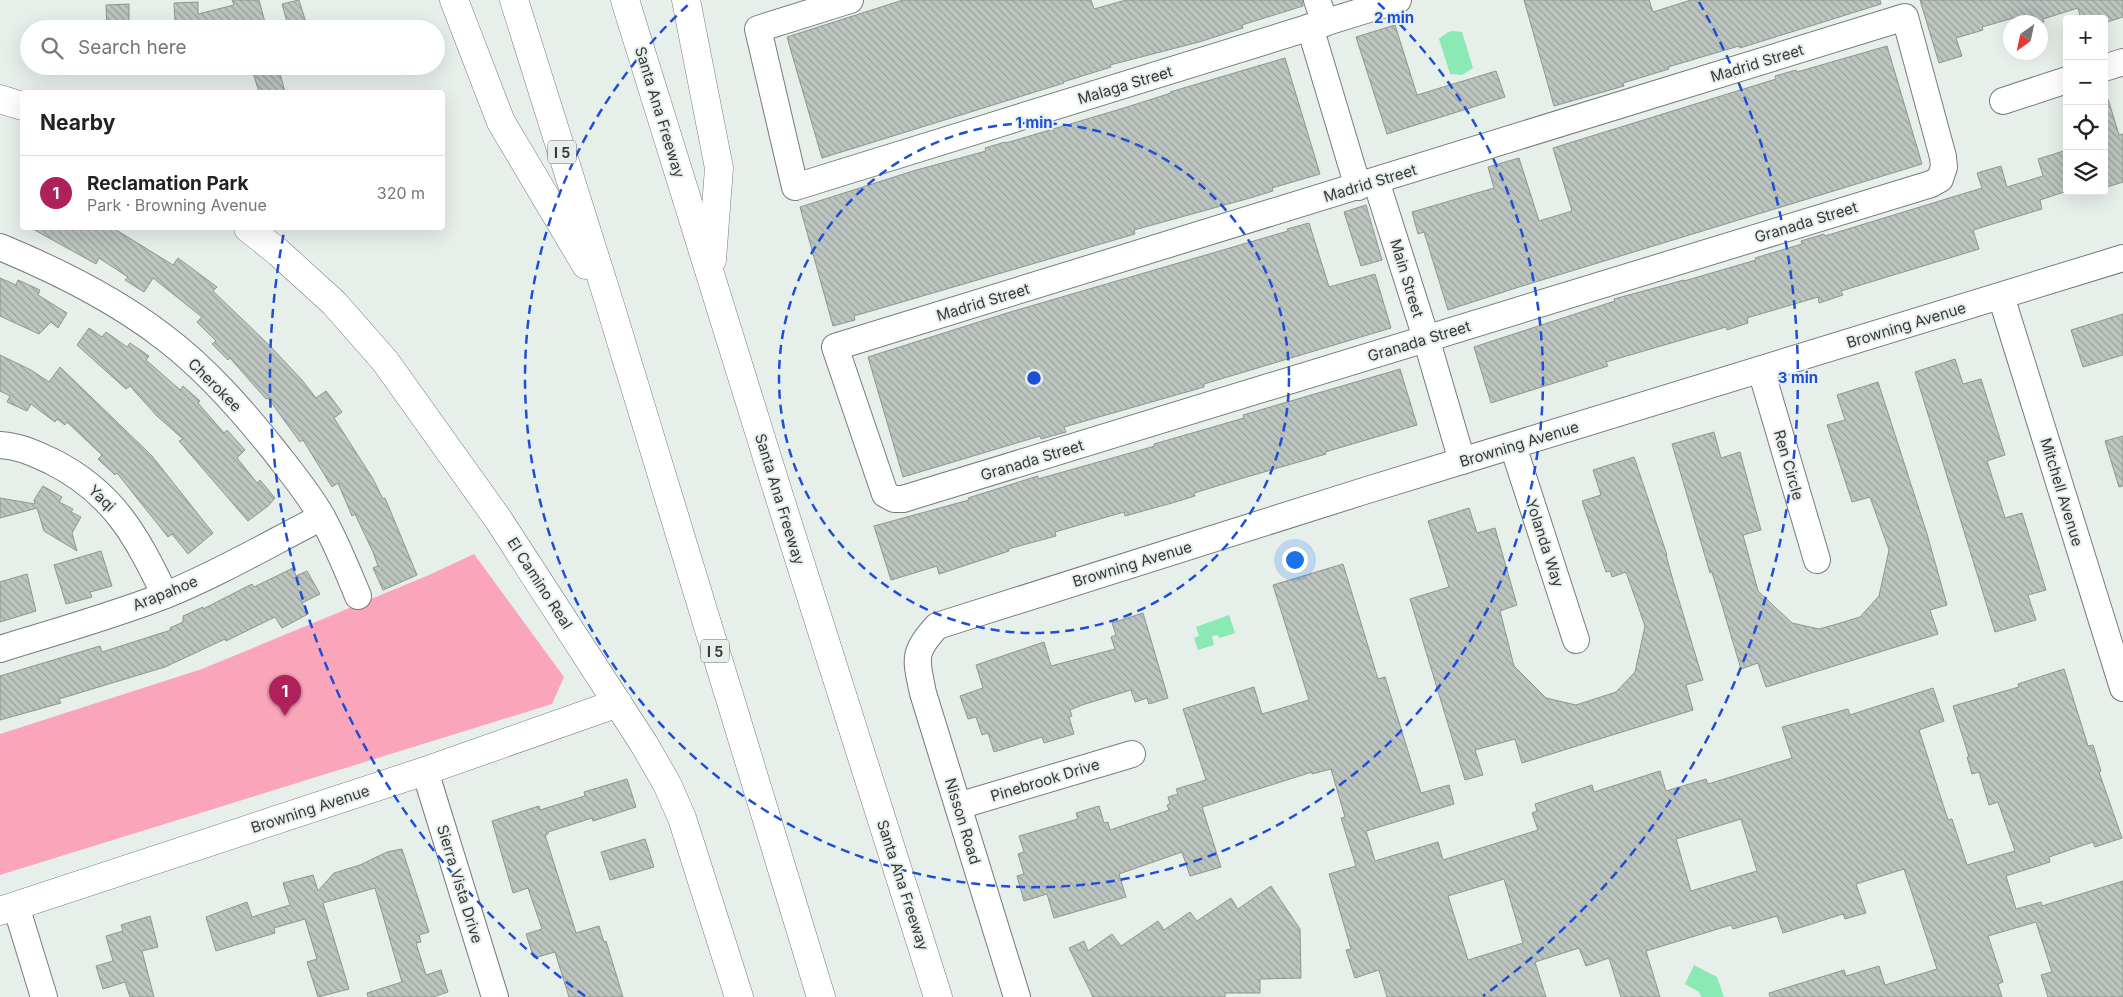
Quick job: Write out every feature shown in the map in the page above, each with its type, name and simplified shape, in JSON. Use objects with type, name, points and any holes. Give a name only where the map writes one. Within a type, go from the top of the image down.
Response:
[{"type":"main road","points":[[454,0],[501,122],[610,305]]},
{"type":"main road","name":"I 5","points":[[514,0],[610,305],[821,997]]},
{"type":"main road","name":"Santa Ana Freeway","points":[[624,0],[938,997]]},
{"type":"main road","points":[[686,0],[720,168],[711,274]]},
{"type":"main road","points":[[0,99],[20,105]]},
{"type":"main road","name":"El Camino Real","points":[[250,230],[334,303],[385,362],[498,519],[618,703],[662,776],[682,818],[739,997]]},
{"type":"main road","name":"Browning Avenue","points":[[8,909],[425,771],[618,703]]},
{"type":"street","name":"Malaga Street","points":[[850,0],[758,29],[795,187],[1317,17],[1398,0]]},
{"type":"street","name":"Main Street","points":[[1317,17],[1367,184],[1426,338],[1462,461]]},
{"type":"street","name":"Madrid Street","points":[[885,494],[835,347],[1905,17]]},
{"type":"street","name":"Granada Street","points":[[885,494],[894,499],[903,500],[1931,184],[1940,179],[1944,167],[1905,17]]},
{"type":"street","points":[[2108,67],[2123,62]]},
{"type":"street","points":[[2003,101],[2063,81]]},
{"type":"street","name":"Cherokee","points":[[0,246],[54,270],[117,305],[166,338],[206,375],[249,419],[303,488],[322,517],[358,596]]},
{"type":"street","name":"Browning Avenue","points":[[922,643],[937,626],[962,617],[2123,258]]},
{"type":"street","name":"Mitchell Avenue","points":[[2001,296],[2123,688]]},
{"type":"street","name":"Ren Circle","points":[[1760,370],[1817,560]]},
{"type":"street","name":"Yaqi","points":[[0,445],[22,447],[68,470],[96,489],[126,522],[147,557],[165,595]]},
{"type":"street","name":"Yolanda Way","points":[[1513,446],[1576,640]]},
{"type":"street","name":"Arapahoe","points":[[0,649],[165,595],[322,517]]},
{"type":"street","name":"Nisson Road","points":[[922,643],[917,662],[922,685],[1017,997]]},
{"type":"street","name":"Pinebrook Drive","points":[[958,806],[1132,754]]},
{"type":"street","name":"Sierra Vista Drive","points":[[425,771],[495,997]]},
{"type":"street","points":[[8,909],[44,997]]},
{"type":"shaded area","points":[[1448,32],[1462,32],[1473,68],[1462,75],[1450,74],[1439,39]]},
{"type":"shaded area","points":[[474,554],[564,677],[552,704],[0,875],[0,734],[202,669],[429,575]]},
{"type":"shaded area","points":[[1229,615],[1235,633],[1220,638],[1217,635],[1212,636],[1214,645],[1198,650],[1194,638],[1199,636],[1196,627]]},
{"type":"shaded area","points":[[1694,965],[1717,977],[1724,997],[1701,997],[1699,992],[1685,984]]},
{"type":"building","points":[[232,0],[259,0],[264,20],[175,20],[174,3],[198,2],[198,14],[234,5]]},
{"type":"building","points":[[299,0],[305,20],[286,20],[282,4]]},
{"type":"building","points":[[903,0],[1091,0],[1094,9],[1126,0],[1302,0],[1303,6],[1242,25],[1243,28],[1199,42],[1110,65],[1111,67],[1064,83],[822,158],[787,37]]},
{"type":"building","points":[[1524,0],[1649,0],[1653,12],[1691,0],[1880,0],[1881,4],[1740,48],[1739,46],[1668,67],[1669,69],[1623,83],[1624,86],[1554,106]]},
{"type":"building","points":[[1920,0],[2123,0],[2123,17],[2108,22],[2108,15],[2080,15],[2078,8],[2048,17],[2048,15],[2003,15],[2003,21],[1982,27],[1983,30],[1956,38],[1962,56],[1939,63]]},
{"type":"building","points":[[129,4],[129,20],[107,20],[106,5]]},
{"type":"building","points":[[1395,25],[1417,95],[1496,71],[1505,97],[1387,134],[1356,37]]},
{"type":"building","points":[[1887,46],[1922,164],[1448,310],[1424,232],[1418,234],[1412,212],[1494,188],[1488,167],[1519,158],[1539,221],[1572,211],[1553,148],[1776,79],[1775,76],[1796,70],[1797,72]]},
{"type":"building","points":[[1285,58],[1320,174],[1272,188],[1273,191],[1250,198],[1134,230],[1135,234],[854,316],[855,320],[833,326],[800,207],[913,171],[986,151],[985,148],[1124,108],[1170,92]]},
{"type":"building","points":[[254,75],[280,75],[284,90],[258,90]]},
{"type":"building","points":[[2108,99],[2119,135],[2123,134],[2123,182],[2108,187]]},
{"type":"building","points":[[2063,151],[2063,192],[2040,200],[2042,209],[1973,230],[1979,249],[1841,291],[1843,295],[1819,303],[1818,297],[1747,318],[1748,323],[1727,330],[1726,327],[1606,362],[1608,366],[1491,403],[1474,347],[1615,301],[1614,299],[1756,260],[1755,258],[1802,244],[1801,241],[1824,234],[1825,236],[1982,188],[1977,173],[2001,166],[2007,187],[2043,176],[2038,159]]},
{"type":"building","points":[[1366,205],[1382,260],[1361,266],[1344,212]]},
{"type":"building","points":[[1309,223],[1329,287],[1375,274],[1391,328],[1204,384],[1204,387],[1064,427],[1066,432],[1041,439],[1040,436],[903,477],[868,357],[1007,313],[1288,231],[1287,229]]},
{"type":"building","points":[[35,230],[116,230],[173,265],[178,258],[217,287],[213,291],[269,345],[316,398],[326,391],[342,412],[334,418],[373,479],[383,499],[385,498],[417,575],[383,590],[373,568],[378,566],[373,552],[355,514],[352,516],[338,483],[332,487],[303,440],[300,442],[268,398],[266,399],[230,358],[228,360],[212,344],[216,341],[197,322],[202,317],[153,278],[144,292],[125,280],[128,277],[99,258],[96,264]]},
{"type":"building","points":[[0,278],[16,285],[18,280],[40,290],[38,295],[67,313],[58,328],[51,322],[39,334],[0,316]]},
{"type":"building","points":[[2123,314],[2123,355],[2083,367],[2071,330]]},
{"type":"building","points":[[89,328],[102,337],[106,332],[127,347],[130,343],[149,356],[146,360],[180,390],[183,386],[200,401],[198,403],[224,433],[227,430],[245,450],[237,458],[257,483],[260,480],[275,498],[268,506],[248,521],[179,441],[183,439],[157,416],[130,386],[126,389],[77,345]]},
{"type":"building","points":[[0,355],[31,370],[49,382],[60,367],[152,456],[213,533],[188,554],[172,534],[168,537],[117,473],[115,475],[98,459],[102,455],[67,422],[65,425],[57,419],[55,422],[31,404],[27,411],[7,402],[10,396],[0,391]]},
{"type":"building","points":[[1955,359],[1963,384],[1981,379],[2005,455],[1987,461],[2005,518],[2022,513],[2046,590],[2028,595],[2036,620],[1995,632],[1915,372]]},
{"type":"building","points":[[1400,369],[1417,425],[1194,493],[1195,496],[1172,503],[1125,516],[1124,512],[1055,532],[1056,536],[1008,549],[1009,551],[939,574],[937,566],[891,580],[874,526],[969,500],[968,498],[1038,476],[1038,479],[1155,446],[1154,444],[1244,418],[1243,415]]},
{"type":"building","points":[[1878,382],[1927,534],[1947,605],[1930,610],[1938,634],[1766,687],[1758,663],[1741,669],[1672,444],[1714,432],[1721,458],[1740,452],[1761,530],[1743,535],[1758,591],[1792,623],[1819,629],[1837,624],[1860,617],[1879,596],[1889,550],[1870,497],[1852,502],[1827,425],[1845,420],[1837,395]]},
{"type":"building","points":[[2123,436],[2123,486],[2119,487],[2105,441]]},
{"type":"building","points":[[1634,457],[1667,555],[1703,680],[1686,685],[1693,710],[1522,763],[1515,739],[1475,750],[1483,775],[1465,780],[1410,599],[1449,587],[1428,521],[1469,508],[1477,533],[1495,528],[1517,605],[1500,611],[1514,666],[1546,698],[1576,705],[1616,692],[1635,672],[1645,626],[1626,572],[1612,577],[1610,571],[1606,572],[1582,501],[1601,495],[1593,470]]},
{"type":"building","points":[[43,486],[62,497],[59,502],[73,509],[71,512],[81,517],[72,533],[77,551],[44,531],[37,508],[0,518],[0,498],[35,504],[34,500]]},
{"type":"building","points":[[101,551],[112,586],[90,592],[92,597],[66,604],[54,565]]},
{"type":"building","points":[[1343,564],[1378,679],[1385,677],[1421,793],[1449,785],[1454,804],[1366,831],[1375,861],[1438,842],[1443,860],[1538,830],[1532,813],[1537,811],[1535,804],[1592,785],[1594,792],[1660,771],[1666,791],[1706,779],[1708,784],[1792,758],[1782,727],[1848,709],[1850,715],[1933,688],[1944,721],[1919,730],[1948,820],[1952,819],[1967,865],[2015,851],[1998,802],[1989,805],[1979,772],[1972,774],[1967,757],[1969,757],[1953,706],[2019,687],[2018,684],[2064,669],[2088,746],[2093,745],[2101,771],[2099,772],[2122,838],[2095,847],[2093,842],[2049,857],[2050,862],[2006,876],[2016,909],[2041,902],[2042,906],[2123,881],[2123,997],[2048,997],[2041,975],[2052,972],[2036,922],[1988,936],[2003,982],[1998,984],[2002,997],[1770,997],[1769,993],[1844,970],[1846,976],[1879,966],[1885,985],[1937,969],[1904,869],[1856,884],[1866,913],[1845,919],[1843,914],[1783,933],[1777,916],[1733,929],[1731,925],[1646,951],[1660,997],[1621,997],[1609,958],[1586,966],[1579,948],[1535,962],[1546,997],[1387,997],[1379,970],[1355,978],[1346,950],[1351,949],[1329,874],[1356,866],[1341,818],[1345,817],[1331,769],[1312,774],[1312,772],[1202,807],[1221,867],[1190,876],[1182,852],[1119,874],[1126,897],[1054,918],[1047,894],[1024,901],[1017,876],[1024,874],[1018,854],[1024,852],[1019,836],[1078,819],[1076,813],[1099,806],[1104,823],[1108,822],[1110,830],[1169,810],[1167,805],[1170,804],[1168,797],[1178,794],[1176,789],[1206,780],[1183,709],[1254,687],[1262,714],[1309,700],[1273,585]],"holes":[[[1741,819],[1757,871],[1691,891],[1676,839]],[[1504,879],[1523,943],[1468,960],[1448,896]]]},
{"type":"building","points":[[293,568],[296,576],[307,571],[320,594],[302,603],[308,614],[282,628],[275,617],[226,641],[225,639],[165,667],[59,699],[61,703],[0,720],[0,676],[100,646],[102,652],[171,630],[170,628],[183,622],[183,616],[203,607],[203,609],[252,584],[254,587]]},
{"type":"building","points":[[27,574],[36,611],[0,622],[0,582]]},
{"type":"building","points":[[1143,613],[1168,698],[1149,704],[1147,698],[1135,702],[1131,690],[1082,705],[1070,710],[1072,716],[1069,717],[1074,734],[1044,743],[1042,737],[994,752],[988,733],[982,735],[976,717],[968,719],[960,696],[983,688],[976,665],[1044,642],[1051,666],[1115,649],[1111,637],[1116,635],[1112,623]]},
{"type":"building","points":[[627,779],[636,807],[593,821],[592,818],[548,832],[545,835],[576,933],[599,926],[604,942],[606,941],[623,997],[569,997],[555,952],[534,958],[526,934],[542,929],[528,888],[513,893],[492,821],[539,806],[540,810],[585,796],[584,792]]},
{"type":"building","points":[[645,839],[654,867],[610,880],[601,852]]},
{"type":"building","points":[[402,849],[429,932],[419,935],[421,942],[416,943],[426,975],[441,970],[448,992],[433,997],[368,997],[367,993],[402,982],[375,888],[323,903],[349,989],[318,997],[307,962],[317,959],[305,919],[274,928],[275,933],[216,951],[206,917],[247,902],[252,917],[290,905],[283,883],[313,875],[318,891],[334,873],[360,865],[387,852]]},
{"type":"building","points":[[1271,886],[1300,929],[1301,978],[1260,979],[1260,993],[1225,993],[1225,997],[1093,997],[1069,948],[1084,941],[1088,951],[1112,934],[1121,946],[1158,921],[1164,930],[1190,912],[1197,921],[1231,898],[1238,909]]},
{"type":"building","points":[[150,916],[158,947],[142,951],[154,997],[130,997],[125,982],[103,989],[96,966],[113,961],[106,936],[123,931],[121,925]]},
{"type":"place","name":"Reclamation Park","points":[[285,716]]}]
